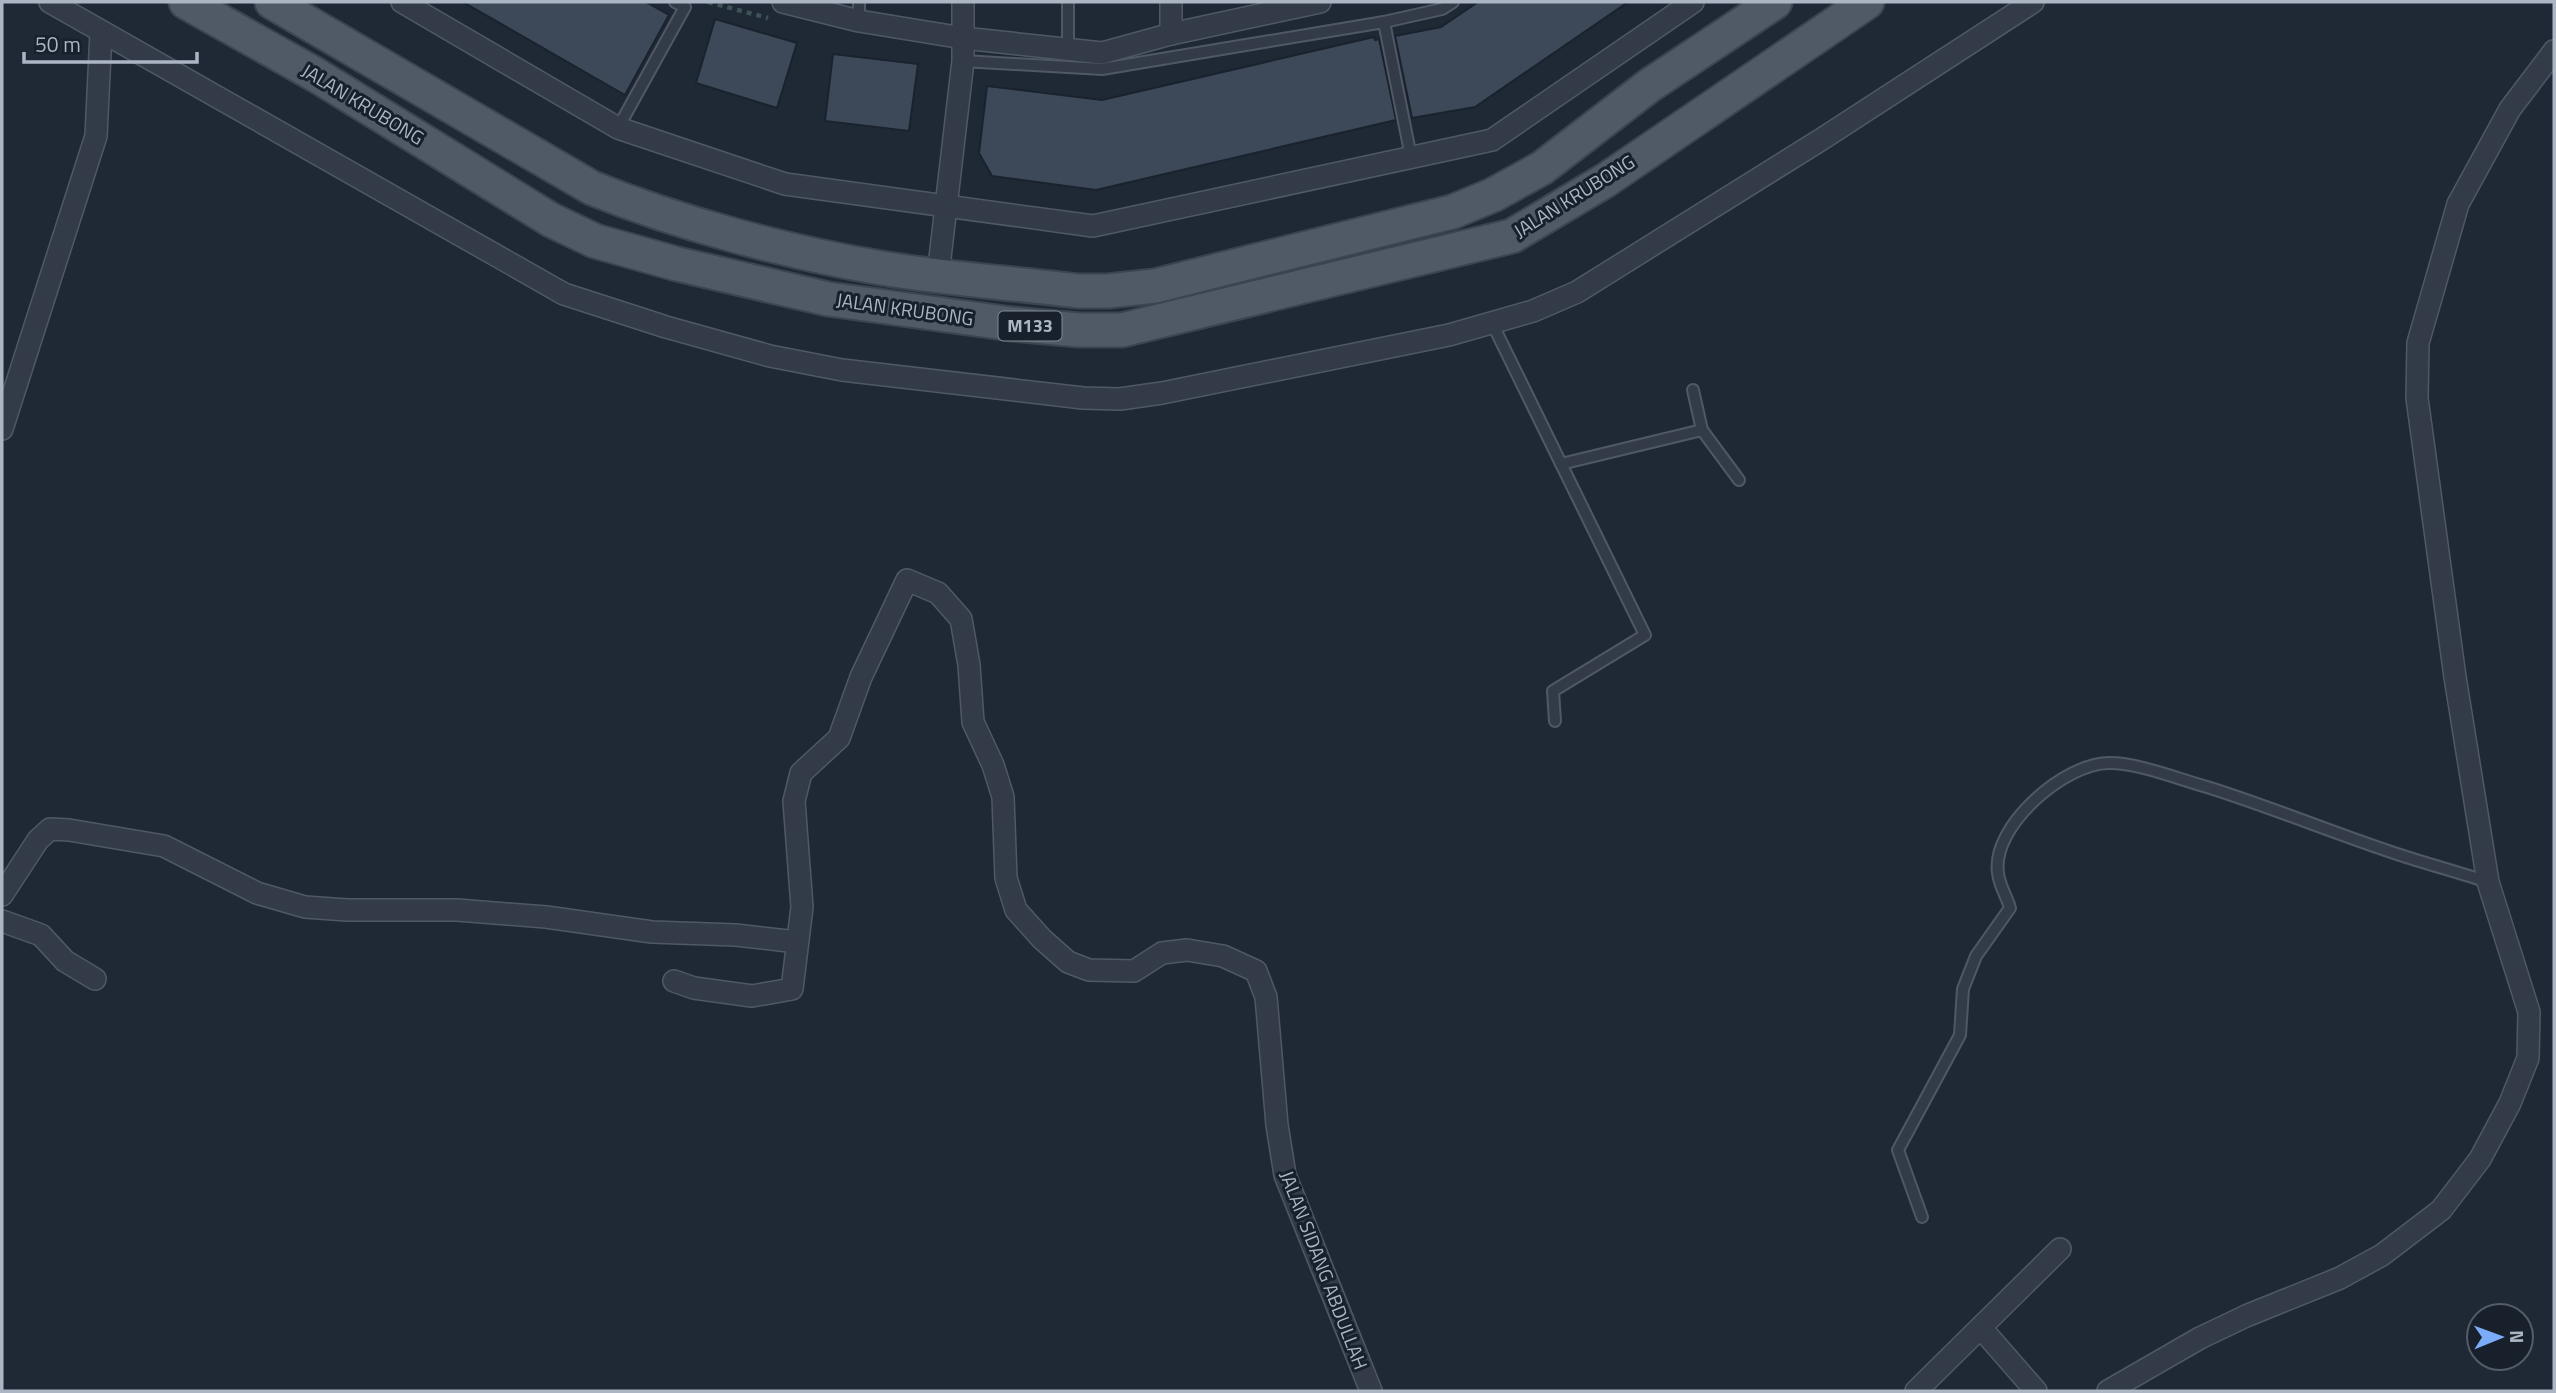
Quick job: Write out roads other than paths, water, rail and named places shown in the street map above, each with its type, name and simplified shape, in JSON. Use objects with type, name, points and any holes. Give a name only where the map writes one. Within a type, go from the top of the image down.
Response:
[{"type":"main road","name":"JALAN KRUBONG","points":[[186,2],[316,75],[551,220],[595,241],[677,264],[828,299],[1012,324],[1079,330],[1122,330],[1512,236],[1605,180],[1867,2]]},
{"type":"main road","name":"JALAN KRUBONG","points":[[272,2],[592,188],[642,208],[809,254],[883,268],[1078,291],[1108,292],[1156,286],[1452,212],[1493,195],[1542,168],[1650,85],[1775,2]]},
{"type":"main road","points":[[1650,85],[1733,42],[1793,2]]},
{"type":"main road","points":[[1675,130],[1744,60],[1832,2]]},
{"type":"street","points":[[50,2],[564,294],[666,327],[770,356],[842,370],[1083,398],[1120,399],[1162,393],[1449,335],[1532,311],[1577,292],[1822,139],[2033,2]]},
{"type":"street","points":[[402,2],[618,128],[785,184],[1093,226],[1492,140],[1693,2]]},
{"type":"street","points":[[783,2],[859,11],[962,38],[1102,53],[1273,7],[1320,2]]},
{"type":"street","points":[[938,275],[962,61],[963,2]]},
{"type":"street","points":[[1171,2],[1171,34]]},
{"type":"street","points":[[2,429],[96,136],[101,32]]},
{"type":"street","points":[[2108,1391],[2200,1338],[2246,1316],[2340,1278],[2382,1255],[2441,1210],[2480,1159],[2510,1103],[2528,1058],[2529,1012],[2488,882],[2455,677],[2417,398],[2418,343],[2458,204],[2510,109],[2554,51]]},
{"type":"street","name":"JALAN SIDANG ABDULLAH","points":[[674,981],[694,988],[752,996],[792,989],[802,907],[794,801],[801,774],[839,738],[861,677],[907,580],[938,593],[961,619],[969,665],[973,722],[993,765],[1003,797],[1006,878],[1016,910],[1042,939],[1068,962],[1089,970],[1134,971],[1162,953],[1187,950],[1223,956],[1256,971],[1266,997],[1277,1125],[1285,1175],[1371,1391]]},
{"type":"street","points":[[2,895],[38,840],[50,829],[69,830],[164,846],[257,893],[305,906],[347,910],[457,910],[546,917],[652,932],[736,935],[797,942]]},
{"type":"street","points":[[2,921],[41,936],[65,961],[95,979]]},
{"type":"street","points":[[1916,1391],[2060,1249]]},
{"type":"street","points":[[1981,1328],[2036,1391]]},
{"type":"lane","points":[[618,128],[685,7],[675,2]]},
{"type":"lane","points":[[1068,2],[1068,48]]},
{"type":"lane","points":[[962,61],[1102,69],[1384,22],[1442,9],[1453,2]]},
{"type":"lane","points":[[1384,22],[1412,157]]},
{"type":"lane","points":[[1492,323],[1645,635],[1553,691],[1555,721]]},
{"type":"lane","points":[[1693,390],[1702,430],[1740,480]]},
{"type":"lane","points":[[1561,464],[1702,430]]},
{"type":"lane","points":[[1922,1217],[1898,1150],[1960,1035],[1963,989],[1976,956],[2010,908],[1998,874],[2000,851],[2019,819],[2033,802],[2060,779],[2083,767],[2109,763],[2137,768],[2242,798],[2396,853],[2488,882]]}]
